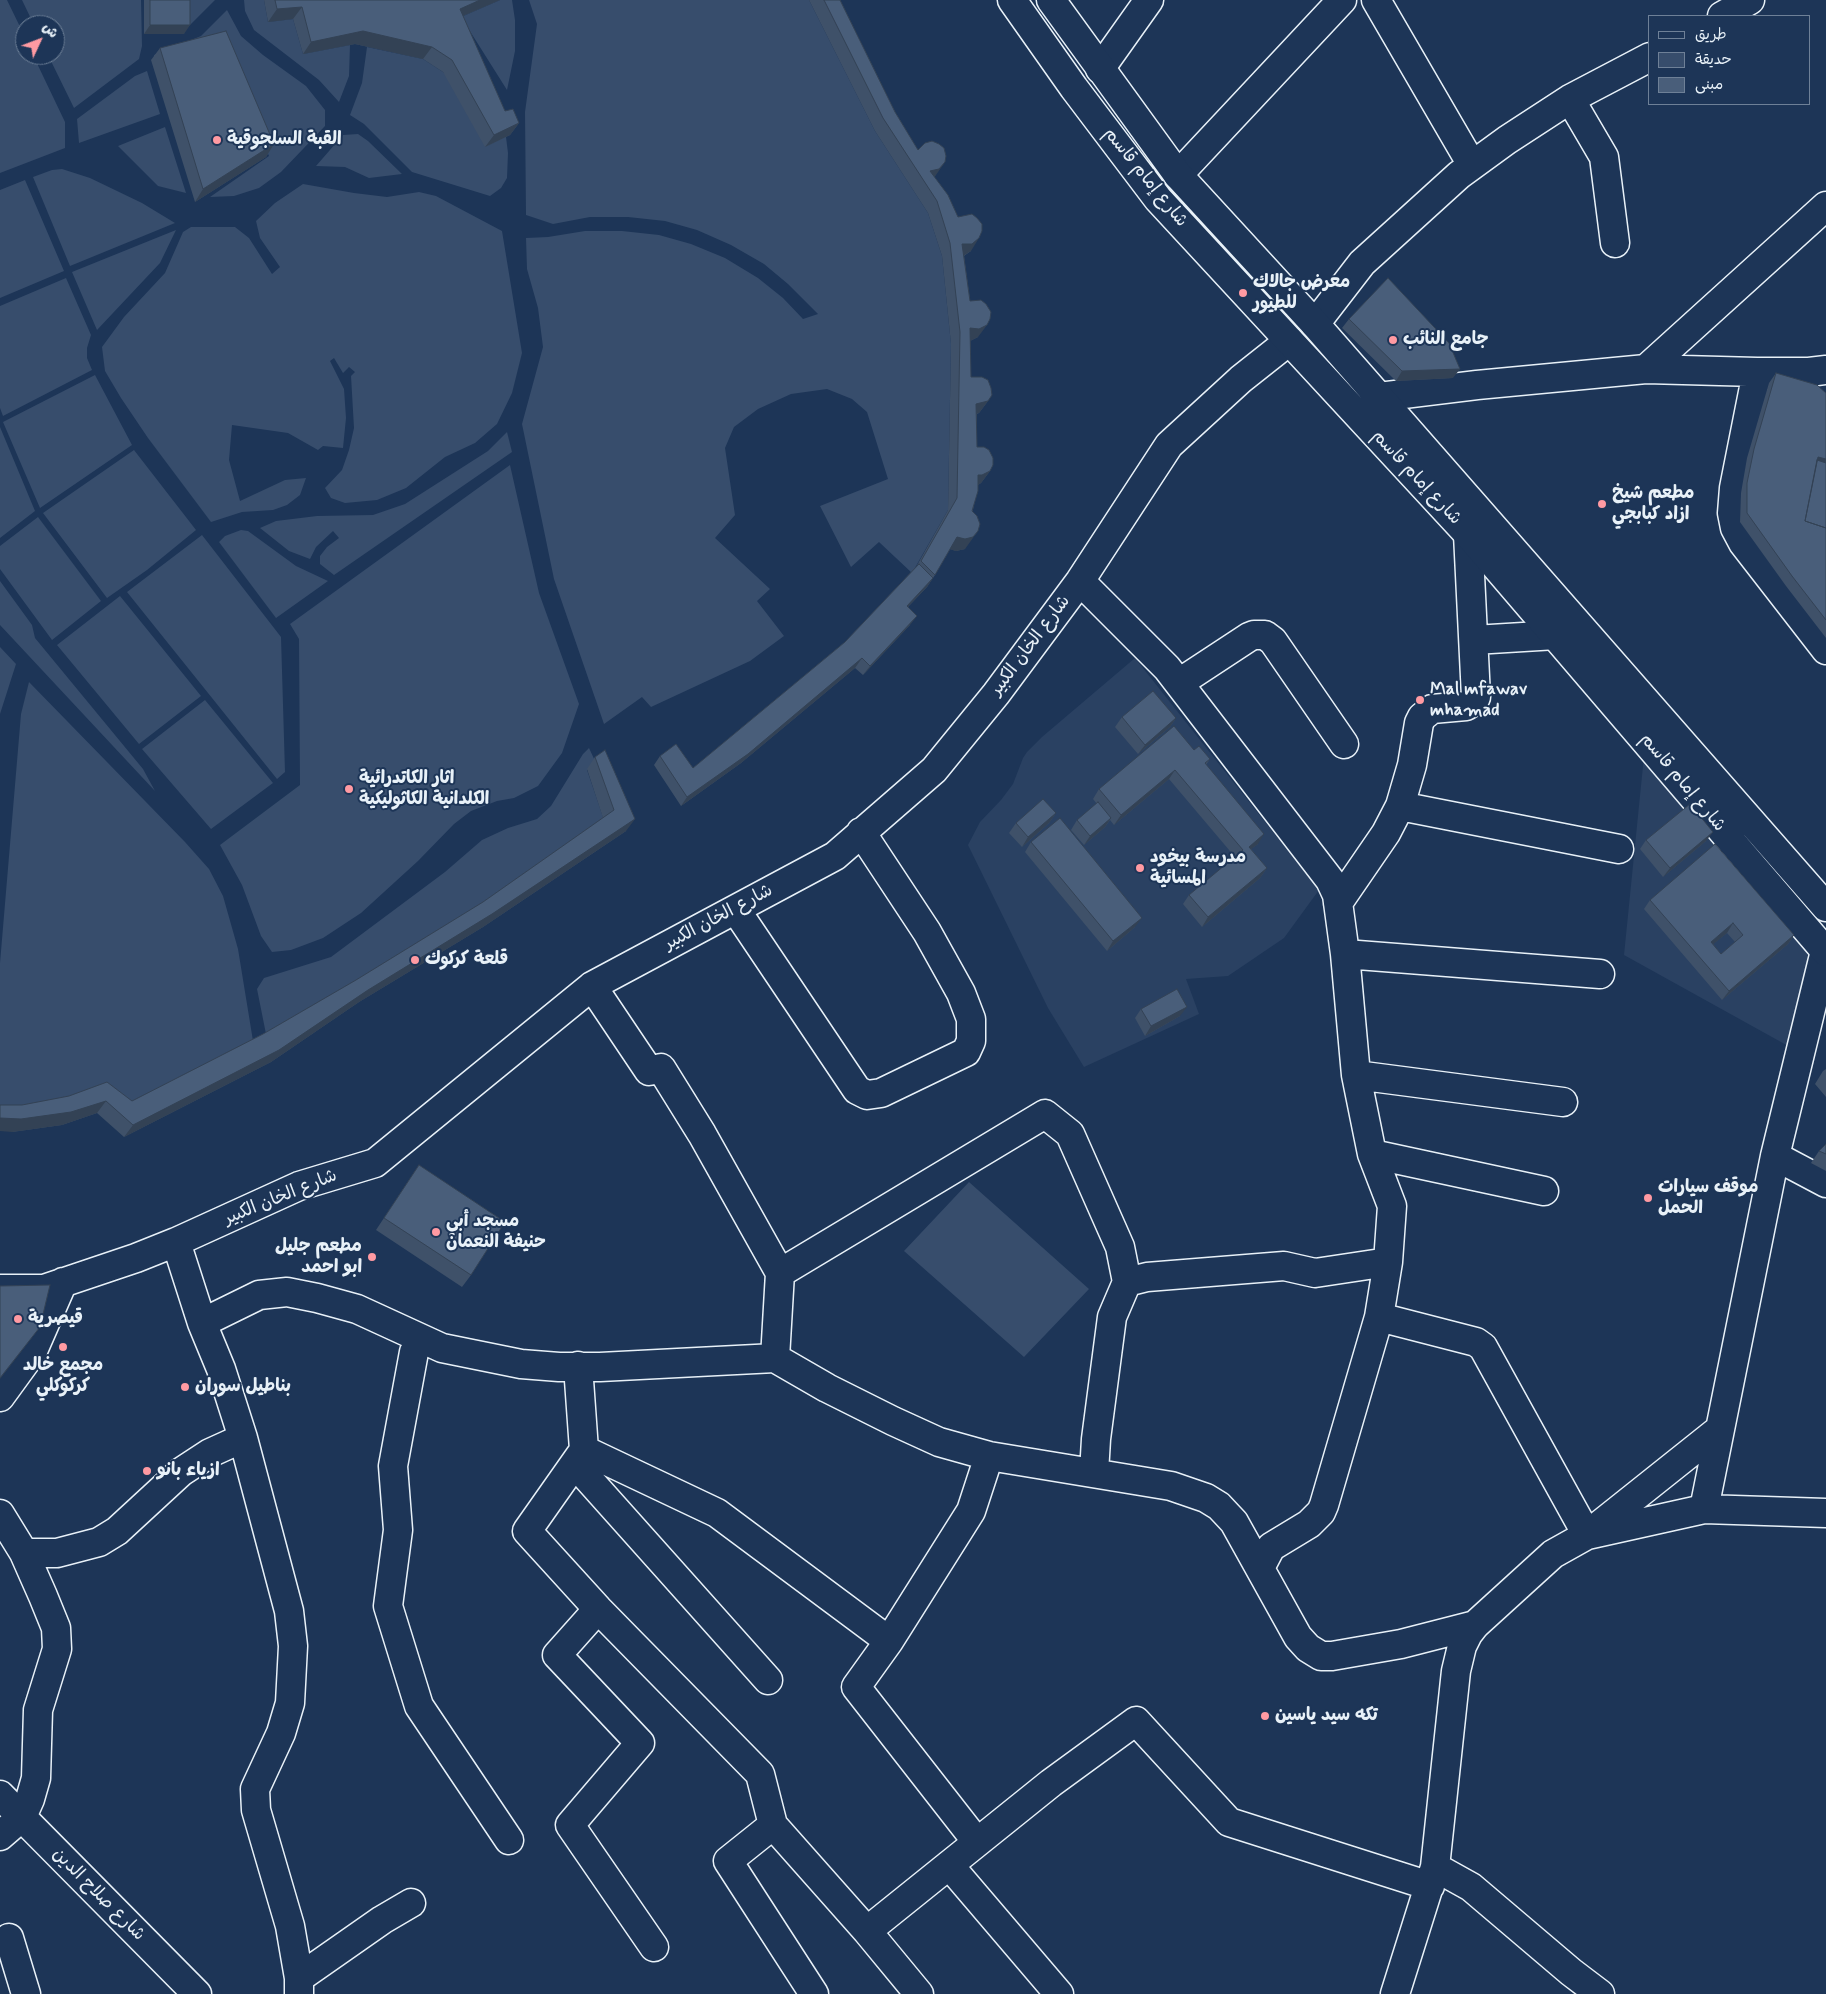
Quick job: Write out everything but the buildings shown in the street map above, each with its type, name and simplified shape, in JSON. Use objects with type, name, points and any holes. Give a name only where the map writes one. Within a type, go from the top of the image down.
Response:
[{"type":"street","name":"شارع إمام قاسم","points":[[1012,0],[1074,88],[1158,199],[1468,534],[1826,950]]},
{"type":"street","name":"شارع إمام قاسم","points":[[1051,0],[1178,175],[1315,324],[1826,907]]},
{"type":"street","points":[[1100,69],[1149,0]]},
{"type":"street","points":[[1178,175],[1342,0]]},
{"type":"street","points":[[1376,0],[1472,166]]},
{"type":"street","points":[[1724,15],[1750,0]]},
{"type":"street","points":[[1315,324],[1362,263],[1472,166],[1507,140],[1570,99],[1648,58]]},
{"type":"street","points":[[1570,99],[1604,157],[1615,243]]},
{"type":"street","points":[[1646,369],[1826,206]]},
{"type":"street","name":"شارع الخان الكبير","points":[[0,1289],[44,1289],[136,1258],[176,1242],[299,1186],[374,1163],[592,986],[835,856],[934,770],[996,694],[1080,581],[1169,445],[1241,378],[1289,341]]},
{"type":"street","points":[[1379,397],[1478,385],[1646,369],[1820,376]]},
{"type":"street","points":[[1757,372],[1734,488],[1732,513],[1735,528],[1743,543],[1826,650]]},
{"type":"street","points":[[1338,904],[1386,833],[1400,806],[1412,765],[1422,718],[1432,709],[1466,706],[1474,701],[1476,697],[1468,534]]},
{"type":"street","points":[[1080,581],[1142,641],[1179,683],[1330,880],[1337,895],[1345,954],[1356,1075],[1372,1154],[1392,1206],[1388,1262],[1379,1317],[1324,1505],[1308,1524],[1271,1547],[1260,1568]]},
{"type":"street","points":[[1179,683],[1254,634],[1265,635],[1274,641],[1344,744]]},
{"type":"street","points":[[1474,640],[1556,635]]},
{"type":"street","points":[[1400,806],[1619,849]]},
{"type":"street","points":[[736,910],[856,1090],[867,1095],[881,1093],[966,1052],[971,1041],[971,1019],[962,993],[927,932],[861,832]]},
{"type":"street","points":[[1704,1509],[1775,1156],[1826,950]]},
{"type":"street","points":[[1345,954],[1600,974]]},
{"type":"street","points":[[592,986],[649,1071],[661,1068],[702,1134],[780,1273],[775,1358]]},
{"type":"street","points":[[1356,1075],[1563,1102]]},
{"type":"street","points":[[780,1273],[1045,1114],[1070,1134],[1120,1247],[1127,1282],[1112,1317],[1096,1439],[1094,1473]]},
{"type":"street","points":[[1372,1154],[1544,1191]]},
{"type":"street","points":[[1775,1156],[1826,1183]]},
{"type":"street","points":[[176,1242],[202,1323],[221,1369],[243,1438],[289,1611],[292,1637],[290,1703],[281,1733],[255,1789],[256,1810],[290,1926],[299,1986],[382,1920],[411,1903]]},
{"type":"street","points":[[1127,1282],[1147,1276],[1284,1266],[1315,1273],[1388,1262]]},
{"type":"street","points":[[0,1397],[32,1353],[63,1282]]},
{"type":"street","points":[[202,1323],[259,1295],[287,1292],[357,1309],[442,1348],[521,1364],[559,1367],[600,1367],[775,1358],[827,1388],[939,1442],[989,1456],[1171,1486],[1206,1498],[1218,1506],[1234,1522],[1298,1636],[1312,1652],[1324,1657],[1401,1644],[1475,1625]]},
{"type":"street","points":[[1379,1317],[1476,1342],[1483,1347],[1587,1535]]},
{"type":"street","points":[[414,1352],[393,1466],[398,1530],[388,1606],[419,1706],[509,1840]]},
{"type":"street","points":[[578,1366],[580,1457],[527,1531],[598,1610],[760,1774],[774,1825],[867,1931],[919,1994]]},
{"type":"street","points":[[1395,1994],[1433,1877],[1458,1659],[1462,1646],[1475,1625],[1552,1554],[1587,1535],[1720,1429]]},
{"type":"street","points":[[24,1553],[57,1553],[99,1542],[117,1531],[181,1472],[210,1453],[243,1438]]},
{"type":"street","points":[[977,1842],[856,1687],[889,1641],[971,1511],[989,1456]]},
{"type":"street","points":[[580,1457],[717,1513],[889,1641]]},
{"type":"street","points":[[580,1457],[768,1680]]},
{"type":"street","points":[[1587,1535],[1704,1509],[1826,1513]]},
{"type":"street","points":[[0,1514],[24,1553],[56,1628],[57,1649],[38,1710],[36,1778],[30,1799],[22,1817],[0,1836]]},
{"type":"street","points":[[598,1610],[558,1655],[640,1743],[570,1825],[654,1947]]},
{"type":"street","points":[[867,1931],[1051,1783],[1136,1721],[1229,1822],[1471,1887],[1571,1972],[1600,1994]]},
{"type":"street","name":"شارع صلاح الدين","points":[[0,1795],[197,1994]]},
{"type":"street","points":[[774,1825],[728,1861],[814,1994]]},
{"type":"street","points":[[950,1865],[1059,1994]]},
{"type":"street","points":[[3,1934],[26,1994]]},
{"type":"shaded area","name":"مدرسة بيخود المسائية","points":[[1135,658],[1319,890],[1284,938],[1228,976],[1186,979],[1199,1014],[1084,1067],[1048,1008],[968,845],[980,822],[1013,784],[1027,752]]},
{"type":"shaded area","points":[[1644,756],[1806,944],[1809,973],[1790,1047],[1624,955]]},
{"type":"green space","points":[[0,0],[7,0],[15,16],[15,65],[38,65],[65,122],[65,148],[0,173]]},
{"type":"green space","points":[[22,0],[141,0],[142,46],[139,59],[74,108],[53,65],[65,65],[65,15],[29,15]]},
{"type":"green space","points":[[187,0],[215,0],[187,28]]},
{"type":"green space","points":[[244,0],[264,0],[268,22],[293,19],[303,54],[350,45],[349,76],[339,102],[319,80],[254,30],[245,11]]},
{"type":"green space","points":[[500,0],[512,0],[515,20],[515,51],[507,90],[461,17]]},
{"type":"green space","points":[[529,0],[809,0],[875,131],[928,213],[942,256],[951,344],[948,510],[912,573],[879,542],[851,567],[820,506],[888,479],[867,412],[852,399],[827,389],[791,394],[758,409],[734,427],[725,448],[735,515],[715,538],[770,589],[757,601],[784,636],[750,661],[651,707],[642,697],[604,724],[554,579],[522,424],[543,347],[538,308],[527,269],[526,238],[548,237],[585,231],[622,231],[659,235],[691,244],[725,258],[758,278],[783,298],[803,319],[818,314],[788,284],[764,264],[731,245],[697,230],[665,221],[628,217],[590,217],[553,224],[526,215],[525,112],[537,24]]},
{"type":"green space","points":[[227,10],[241,36],[263,55],[306,86],[325,110],[325,126],[281,172],[259,188],[234,196],[210,197],[269,156],[220,41],[154,57],[154,55],[201,36]]},
{"type":"green space","points":[[367,47],[423,59],[443,72],[506,137],[508,153],[507,178],[501,188],[490,196],[412,172],[364,124],[350,115],[362,83]]},
{"type":"green space","points":[[147,71],[160,114],[79,143],[77,119],[135,76]]},
{"type":"green space","points":[[165,127],[186,193],[158,186],[118,146]]},
{"type":"green space","points":[[358,134],[368,141],[402,174],[369,178],[345,167],[316,166],[343,135]]},
{"type":"green space","points":[[62,169],[90,178],[142,203],[175,223],[70,266],[33,177],[52,170]]},
{"type":"green space","points":[[25,180],[64,271],[0,298],[0,190]]},
{"type":"green space","points":[[303,184],[387,197],[419,192],[436,196],[502,231],[522,353],[512,393],[497,424],[475,443],[445,457],[406,488],[377,500],[345,503],[331,498],[325,488],[342,470],[349,450],[354,428],[351,376],[355,372],[349,367],[343,373],[334,358],[330,361],[344,389],[346,418],[343,448],[323,446],[318,450],[288,433],[232,425],[229,460],[240,501],[285,480],[306,478],[300,495],[287,505],[273,510],[242,512],[211,522],[148,438],[121,398],[105,371],[102,347],[124,317],[165,273],[183,232],[191,227],[235,227],[249,238],[272,274],[280,267],[260,238],[256,221],[275,203]]},
{"type":"green space","points":[[176,230],[160,263],[97,330],[72,272]]},
{"type":"green space","points":[[66,278],[91,335],[87,348],[87,358],[92,370],[3,416],[0,408],[0,306]]},
{"type":"green space","points":[[95,375],[132,445],[40,508],[3,422]]},
{"type":"green space","points":[[0,427],[35,511],[0,538]]},
{"type":"green space","points":[[507,432],[512,452],[334,575],[320,564],[320,556],[327,547],[339,538],[333,531],[316,547],[310,559],[289,551],[260,528],[276,521],[317,516],[373,515],[405,504],[488,451]]},
{"type":"green space","points":[[134,450],[196,530],[147,570],[107,598],[43,513]]},
{"type":"green space","points":[[510,465],[539,593],[579,704],[562,753],[538,786],[514,798],[497,801],[471,811],[454,824],[418,861],[361,913],[323,938],[291,950],[272,952],[261,936],[242,885],[220,845],[300,785],[299,639],[290,624]]},
{"type":"green space","points":[[38,517],[101,601],[52,640],[0,569],[0,546]]},
{"type":"green space","points":[[241,530],[248,531],[296,566],[328,581],[276,618],[219,542],[225,536]]},
{"type":"green space","points":[[202,535],[281,637],[285,772],[277,779],[127,592]]},
{"type":"green space","points":[[0,581],[32,625],[35,638],[143,769],[155,791],[0,625]]},
{"type":"green space","points":[[120,596],[201,696],[139,744],[57,645]]},
{"type":"green space","points":[[0,647],[16,664],[0,714]]},
{"type":"green space","points":[[29,682],[209,869],[223,896],[238,949],[254,1047],[123,1113],[99,1094],[0,1118],[0,963],[21,714]]},
{"type":"green space","points":[[205,700],[273,783],[211,829],[142,749]]},
{"type":"green space","points":[[589,748],[596,763],[587,770],[605,823],[348,992],[267,1039],[257,989],[264,978],[331,957],[445,872],[482,840],[508,828],[537,819],[551,806],[583,754]]},
{"type":"green space","points":[[969,1182],[1089,1289],[1024,1357],[904,1251]]},
{"type":"place","name":"القبة السلجوقية","points":[[217,140]]},
{"type":"place","name":"معرض جالاك للطيور","points":[[1243,293]]},
{"type":"place","name":"جامع النائب","points":[[1393,340]]},
{"type":"place","name":"مطعم شيخ ازاد كبابجي","points":[[1602,504]]},
{"type":"place","name":"Mal mfawav mhamad","points":[[1420,700]]},
{"type":"place","name":"اثار الكاتدرائية الكلدانية الكاثوليكية","points":[[349,789]]},
{"type":"place","name":"مدرسة بيخود المسائية","points":[[1140,868]]},
{"type":"place","name":"قلعة كركوك","points":[[415,960]]},
{"type":"place","name":"موقف سيارات الحمل","points":[[1648,1198]]},
{"type":"place","name":"مسجد أبي حنيفة النعمان","points":[[436,1232]]},
{"type":"place","name":"مطعم جليل ابو احمد","points":[[372,1257]]},
{"type":"place","name":"قيصرية","points":[[18,1319]]},
{"type":"place","name":"مجمع خالد كركوكلي","points":[[63,1347]]},
{"type":"place","name":"بناطيل سوران","points":[[185,1387]]},
{"type":"place","name":"ازياء بانو","points":[[147,1471]]},
{"type":"place","name":"تكه سيد ياسين","points":[[1265,1716]]}]
